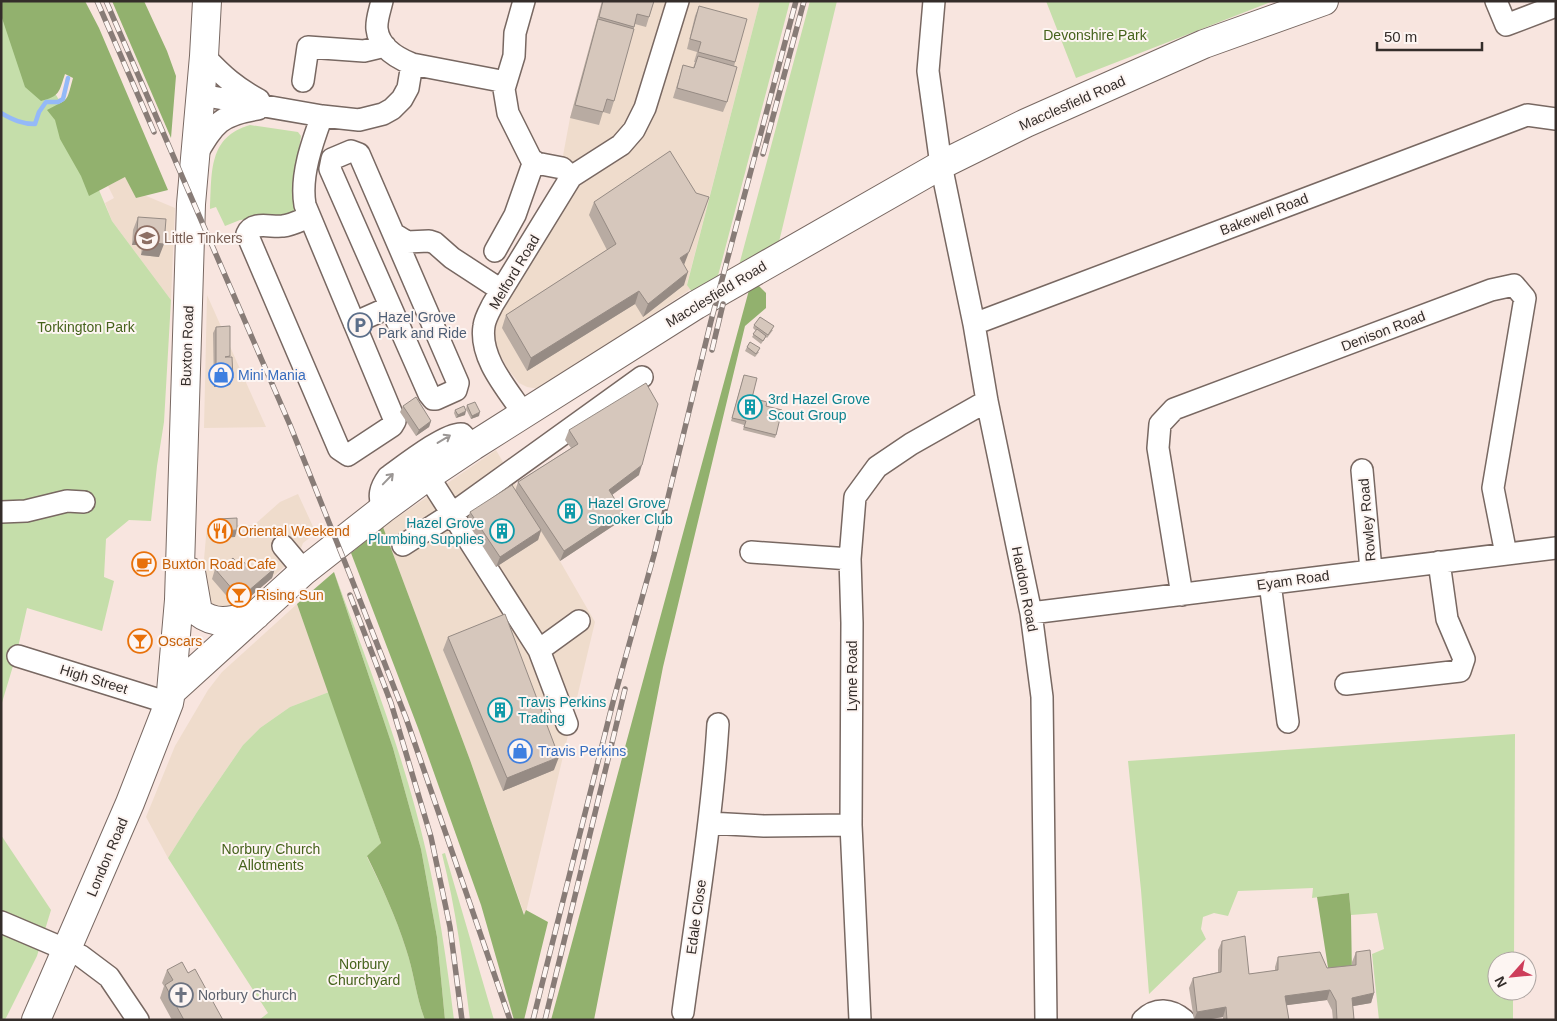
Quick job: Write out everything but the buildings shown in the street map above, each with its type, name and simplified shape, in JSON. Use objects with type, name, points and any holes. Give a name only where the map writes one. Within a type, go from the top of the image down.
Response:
[{"type":"highway","name":"Buxton Road","points":[[170,697],[178,615],[182,532],[191,204],[208,78],[207,1]]},
{"type":"highway","name":"Macclesfield Road","points":[[170,697],[304,571],[383,509],[473,446],[696,305],[942,165],[1026,123],[1204,44],[1324,1]]},
{"type":"highway","points":[[182,532],[198,612],[206,618],[220,622],[256,615]]},
{"type":"highway","name":"London Road","points":[[36,1020],[130,803],[170,697]]},
{"type":"street","points":[[382,1],[377,29],[378,36],[385,46],[400,59],[412,64],[506,82]]},
{"type":"street","points":[[524,1],[517,23],[514,56],[504,89],[508,113],[525,150],[536,163],[578,169]]},
{"type":"street","name":"Melford Road","points":[[524,414],[496,372],[487,352],[484,325],[501,290],[578,169],[621,145],[634,130],[645,108],[678,1]]},
{"type":"street","name":"Haddon Road","points":[[934,1],[928,71],[942,165],[974,324],[987,401],[1031,612],[1042,697],[1046,1020]]},
{"type":"street","points":[[1496,1],[1506,25],[1556,6]]},
{"type":"street","points":[[303,81],[308,47],[364,51],[385,46]]},
{"type":"street","points":[[208,78],[273,107],[322,116],[359,120],[377,116],[392,108],[402,99],[408,88],[412,64]]},
{"type":"street","points":[[208,78],[244,92],[273,107]]},
{"type":"street","points":[[196,156],[210,132],[222,119],[236,112],[273,107]]},
{"type":"street","name":"Bakewell Road","points":[[974,324],[1527,115],[1556,119]]},
{"type":"street","points":[[309,217],[286,226],[251,227],[247,234],[339,450],[348,455],[392,426],[395,421],[309,217],[303,195],[313,141],[322,116]]},
{"type":"street","points":[[351,150],[359,154],[394,234],[458,383],[456,390],[436,399],[430,397],[330,169],[332,159],[351,150]]},
{"type":"street","points":[[495,251],[515,215],[534,161]]},
{"type":"street","points":[[394,234],[407,242],[429,241],[435,243],[452,258],[501,290]]},
{"type":"street","points":[[411,273],[414,265],[426,255],[441,255],[452,258]]},
{"type":"street","name":"Denison Road","points":[[1182,595],[1158,448],[1160,424],[1174,409],[1491,290],[1514,285],[1525,298],[1493,488],[1506,554]]},
{"type":"street","points":[[354,323],[390,307]]},
{"type":"street","points":[[587,375],[605,403]]},
{"type":"street","points":[[404,544],[453,514],[642,377]]},
{"type":"street","name":"Lyme Road","points":[[860,1020],[851,825],[852,623],[850,559],[855,497],[877,467],[910,444],[987,401]]},
{"type":"street","points":[[383,509],[379,494],[382,485],[388,477],[449,436],[457,433],[462,434],[473,446]]},
{"type":"street","name":"Rowley Road","points":[[1362,470],[1371,570]]},
{"type":"street","points":[[428,476],[539,650],[567,724]]},
{"type":"street","points":[[1,512],[26,511],[67,502],[84,502]]},
{"type":"street","points":[[284,546],[304,571]]},
{"type":"street","name":"Eyam Road","points":[[1031,612],[1556,548]]},
{"type":"street","points":[[751,552],[850,559]]},
{"type":"street","points":[[1346,684],[1460,671],[1464,659],[1447,619],[1439,562]]},
{"type":"street","points":[[1270,583],[1288,722]]},
{"type":"street","points":[[539,650],[579,621]]},
{"type":"street","name":"High Street","points":[[18,656],[170,697]]},
{"type":"street","name":"Edale Close","points":[[683,1012],[716,766],[718,724]]},
{"type":"street","points":[[709,823],[764,826],[851,825]]},
{"type":"street","points":[[1,922],[81,956],[109,977],[138,1020]]},
{"type":"street","points":[[1143,1020],[1150,1014],[1162,1010],[1176,1014],[1184,1020]]},
{"type":"shaded area","points":[[602,1],[760,1],[687,284],[691,289],[539,389],[527,387],[519,383],[507,368],[497,349],[493,327],[501,290],[571,177],[562,161],[570,118]]},
{"type":"shaded area","points":[[125,177],[144,195],[175,208],[171,300],[112,221],[105,203],[114,198],[108,186]]},
{"type":"shaded area","points":[[207,295],[266,427],[204,428]]},
{"type":"shaded area","points":[[496,450],[595,622],[525,916],[470,760],[383,527]]},
{"type":"shaded area","points":[[298,494],[316,533],[303,543],[299,554],[229,615],[209,611],[203,571],[207,525],[254,525],[280,502]]},
{"type":"shaded area","points":[[297,604],[329,692],[290,707],[260,728],[243,745],[168,858],[146,817],[175,746],[208,690],[222,672]]},
{"type":"green space","name":"Torkington Park","points":[[1,1],[19,1],[40,67],[67,114],[112,221],[171,300],[164,422],[151,521],[129,520],[106,539],[104,577],[114,581],[102,631],[27,608],[16,656],[1,706]]},
{"type":"green space","points":[[1,1],[85,1],[99,28],[168,190],[136,198],[125,177],[89,196],[81,176],[60,139],[55,120],[47,110],[66,99],[73,78],[65,74],[58,92],[52,97],[41,101],[25,87],[1,15]]},
{"type":"green space","points":[[112,1],[144,1],[167,51],[176,76],[171,138]]},
{"type":"green space","points":[[760,1],[790,1],[708,314],[687,285]]},
{"type":"green space","points":[[810,1],[837,1],[778,246],[738,269]]},
{"type":"green space","name":"Devonshire Park","points":[[1046,1],[1273,1],[1076,78]]},
{"type":"green space","points":[[250,125],[298,132],[301,136],[293,188],[297,200],[296,215],[240,220],[225,226],[216,207],[210,209],[212,169],[219,147],[226,138]]},
{"type":"green space","points":[[752,279],[766,293],[766,308],[745,326],[663,667],[594,1020],[551,1020]]},
{"type":"green space","points":[[383,527],[470,760],[524,915],[526,910],[548,922],[524,1020],[514,1020],[481,905],[418,728],[351,553]]},
{"type":"green space","points":[[334,572],[396,745],[417,815],[439,914],[454,1020],[445,1020],[437,937],[421,849],[393,748]]},
{"type":"green space","points":[[334,572],[393,748],[421,849],[437,937],[445,1020],[425,1020],[402,937],[367,856],[381,843],[297,604]]},
{"type":"green space","name":"Norbury Church Allotments","points":[[329,692],[381,843],[367,857],[402,937],[425,1020],[259,1020],[268,1013],[168,858],[243,745],[260,728],[290,707]]},
{"type":"green space","points":[[1515,734],[1514,951],[1487,951],[1487,1001],[1513,1001],[1513,1020],[1379,1020],[1372,954],[1384,949],[1377,913],[1351,915],[1349,893],[1312,898],[1313,888],[1238,891],[1228,916],[1214,913],[1203,917],[1201,929],[1206,939],[1149,994],[1128,761]]},
{"type":"green space","points":[[1,835],[51,910],[37,956],[5,1020],[1,1020]]},
{"type":"green space","points":[[445,853],[494,1020],[470,1020],[462,957],[442,854]]},
{"type":"green space","points":[[1349,893],[1352,975],[1329,974],[1317,897]]},
{"type":"waterway","points":[[1,113],[18,121],[35,124],[39,112],[46,102],[58,102],[63,99],[68,78]]},
{"type":"railway","points":[[97,1],[154,132]]},
{"type":"railway","points":[[106,1],[290,425],[352,580],[406,718],[510,1020]]},
{"type":"railway","points":[[533,1020],[613,702],[654,555],[711,321],[796,1]]},
{"type":"railway","points":[[763,154],[804,1]]},
{"type":"railway","points":[[712,350],[723,304]]},
{"type":"railway","points":[[350,595],[391,703],[431,837],[450,927],[462,1020]]},
{"type":"railway","points":[[545,1020],[625,689]]},
{"type":"place","name":"Little Tinkers","points":[[147,238]]},
{"type":"place","name":"Hazel Grove Park and Ride","points":[[360,325]]},
{"type":"place","name":"Mini Mania","points":[[221,375]]},
{"type":"place","name":"3rd Hazel Grove Scout Group","points":[[750,407]]},
{"type":"place","name":"Hazel Grove Snooker Club","points":[[570,511]]},
{"type":"place","name":"Oriental Weekend","points":[[220,531]]},
{"type":"place","name":"Hazel Grove Plumbing Supplies","points":[[502,531]]},
{"type":"place","name":"Buxton Road Cafe","points":[[144,564]]},
{"type":"place","name":"Rising Sun","points":[[239,595]]},
{"type":"place","name":"Oscars","points":[[140,641]]},
{"type":"place","name":"Travis Perkins Trading","points":[[500,710]]},
{"type":"place","name":"Travis Perkins","points":[[520,751]]},
{"type":"place","name":"Norbury Church","points":[[181,995]]},
{"type":"park label","name":"Norbury Churchyard","points":[[364,972]]}]
